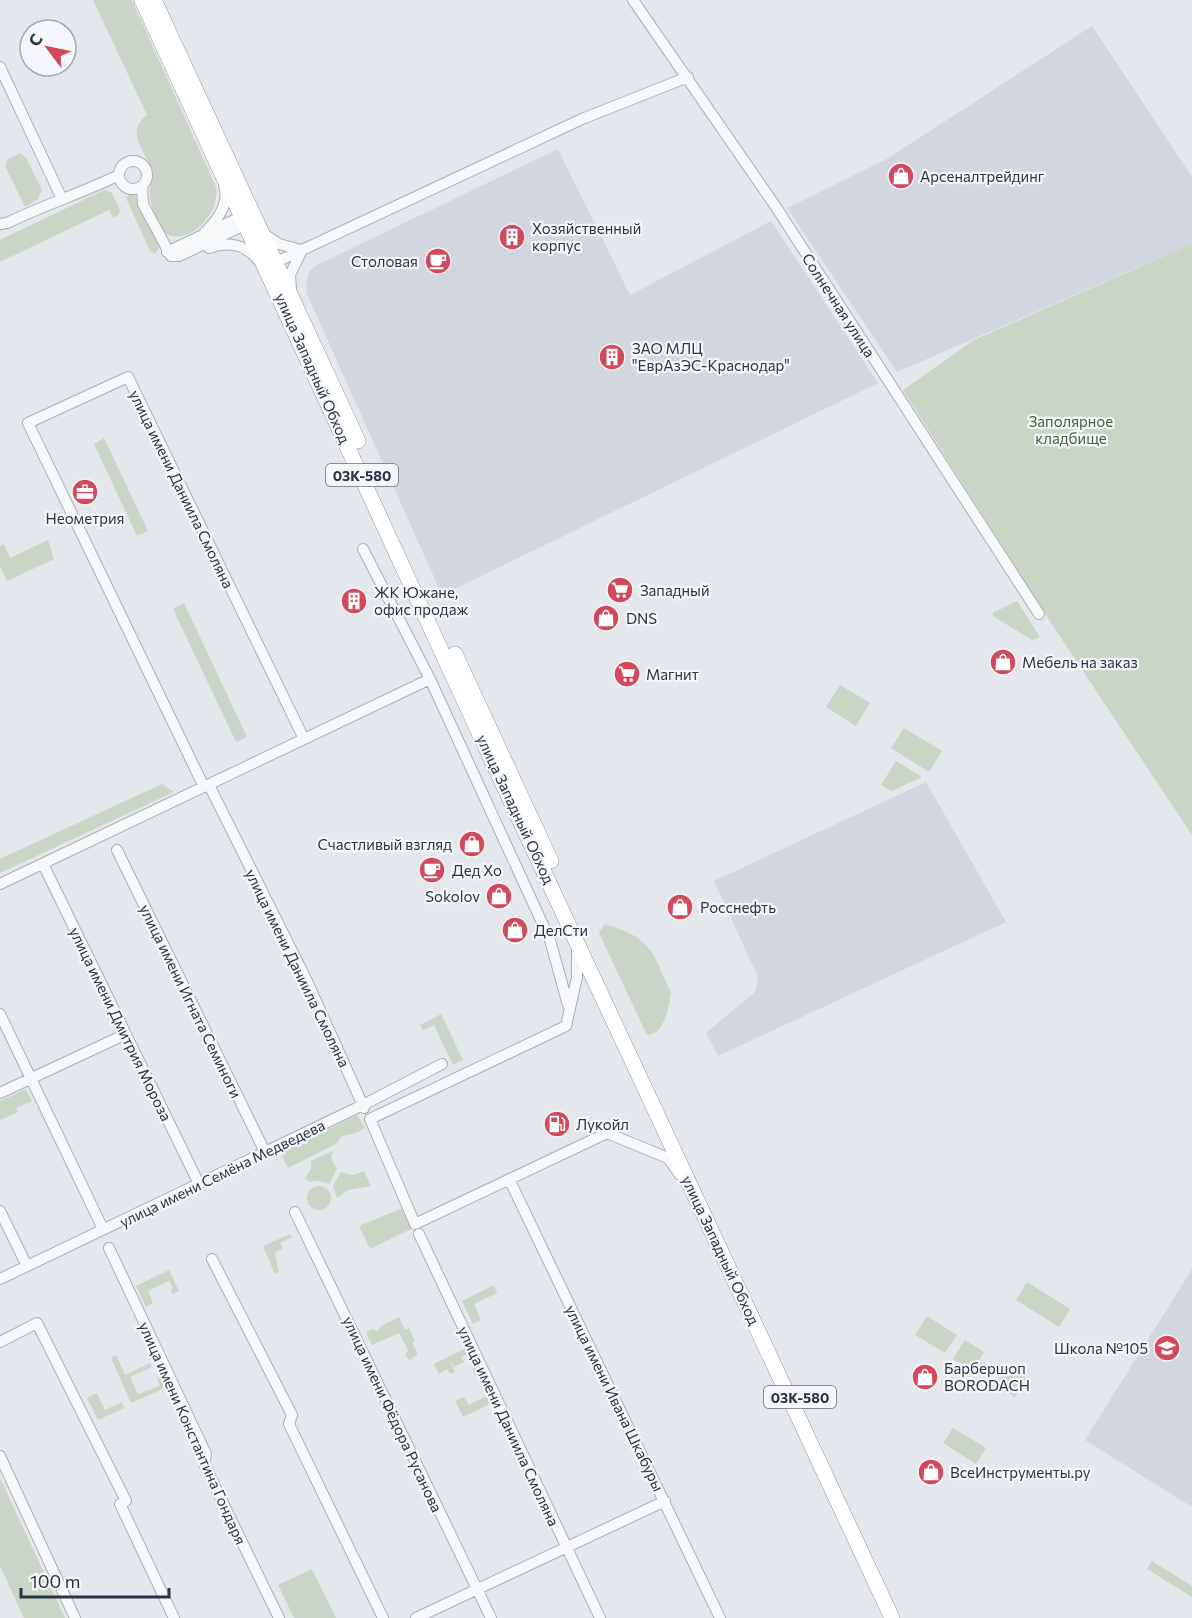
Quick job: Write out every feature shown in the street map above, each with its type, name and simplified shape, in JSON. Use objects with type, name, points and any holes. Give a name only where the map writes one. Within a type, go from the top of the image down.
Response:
[{"type":"highway","name":"улица Западный Обход","points":[[142,0],[220,168],[252,221]]},
{"type":"highway","name":"улица Западный Обход","points":[[154,0],[480,735],[892,1618]]},
{"type":"highway","name":"улица Западный Обход","points":[[271,268],[291,293],[646,1070],[903,1618]]},
{"type":"street","name":"Солнечная улица","points":[[633,0],[777,207],[1039,614]]},
{"type":"street","points":[[0,67],[62,199]]},
{"type":"street","points":[[0,224],[74,196],[119,175],[127,163],[140,163],[147,174],[142,186],[143,204],[171,256],[191,255],[224,243],[235,245],[254,255],[271,268],[302,250],[572,124],[688,77]]},
{"type":"street","points":[[200,236],[217,219],[226,198],[220,168]]},
{"type":"street","points":[[119,175],[125,187],[134,189],[142,186]]},
{"type":"street","points":[[167,252],[200,236],[252,221]]},
{"type":"street","points":[[252,221],[279,244],[302,250]]},
{"type":"street","points":[[179,255],[252,221]]},
{"type":"street","points":[[291,293],[290,275],[302,250]]},
{"type":"street","name":"улица имени Даниила Смоляна","points":[[304,740],[128,376],[28,423],[206,786],[307,981],[415,1224],[509,1179]]},
{"type":"street","points":[[363,549],[430,679],[550,940],[569,1008]]},
{"type":"street","points":[[0,884],[430,679]]},
{"type":"street","name":"улица имени Игната Семиноги","points":[[117,850],[265,1152]]},
{"type":"street","name":"улица имени Дмитрия Мороза","points":[[44,864],[199,1184]]},
{"type":"street","points":[[370,1119],[566,1026],[579,961],[564,911]]},
{"type":"street","points":[[0,1014],[103,1229]]},
{"type":"street","points":[[0,1093],[126,1034]]},
{"type":"street","name":"улица имени Семёна Медведева","points":[[0,1279],[363,1105],[442,1064]]},
{"type":"street","points":[[509,1179],[607,1133],[668,1158],[687,1186],[698,1210],[711,1227]]},
{"type":"street","name":"улица имени Ивана Шкабуры","points":[[509,1179],[720,1618]]},
{"type":"street","points":[[0,1210],[27,1266]]},
{"type":"street","name":"улица имени Фёдора Русанова","points":[[295,1212],[490,1618]]},
{"type":"street","name":"улица имени Даниила Смоляна","points":[[419,1234],[600,1618]]},
{"type":"street","name":"улица имени Константина Гондаря","points":[[109,1248],[206,1454],[204,1464],[279,1618]]},
{"type":"street","points":[[212,1259],[292,1415],[289,1424],[383,1618]]},
{"type":"street","points":[[0,1342],[37,1323],[123,1503],[174,1618]]},
{"type":"street","points":[[0,1456],[75,1618]]},
{"type":"street","points":[[416,1618],[664,1501]]},
{"type":"shaded area","points":[[1092,26],[1192,177],[1192,244],[897,372],[787,208],[885,160]]},
{"type":"shaded area","points":[[558,149],[630,295],[771,221],[878,383],[442,595],[307,294],[306,283],[309,272],[317,265]]},
{"type":"shaded area","points":[[926,782],[1006,922],[718,1056],[706,1033],[755,992],[758,977],[714,881]]},
{"type":"shaded area","name":"Школа №105","points":[[1192,1269],[1192,1507],[1085,1440]]},
{"type":"green space","points":[[93,0],[132,0],[216,187],[214,206],[209,216],[194,231],[185,235],[166,234],[154,213],[150,195],[151,170],[137,135],[140,122],[147,115]]},
{"type":"green space","points":[[20,153],[26,158],[42,190],[38,199],[25,207],[5,166],[8,159]]},
{"type":"green space","points":[[104,190],[112,193],[120,210],[118,215],[113,218],[109,210],[0,262],[0,240]]},
{"type":"green space","points":[[130,192],[134,194],[160,246],[155,254],[150,251],[126,198]]},
{"type":"green space","name":"Заполярное кладбище","points":[[1192,244],[1192,835],[1053,626],[903,390],[974,340]]},
{"type":"green space","points":[[104,438],[148,531],[137,536],[94,444]]},
{"type":"green space","points":[[48,540],[54,559],[7,581],[0,566],[0,546],[4,544],[10,558]]},
{"type":"green space","points":[[1017,601],[1040,637],[1032,640],[993,616],[993,613]]},
{"type":"green space","points":[[184,603],[247,737],[236,742],[173,609]]},
{"type":"green space","points":[[840,685],[870,703],[856,726],[826,707]]},
{"type":"green space","points":[[904,728],[942,751],[929,772],[891,748]]},
{"type":"green space","points":[[896,761],[922,777],[892,791],[881,785]]},
{"type":"green space","points":[[162,784],[174,792],[0,873],[0,859]]},
{"type":"green space","points":[[605,924],[642,941],[654,956],[671,992],[665,1019],[658,1030],[653,1033],[647,1035],[599,933]]},
{"type":"green space","points":[[441,1014],[463,1060],[453,1065],[434,1025],[423,1030],[420,1025]]},
{"type":"green space","points":[[26,1089],[32,1101],[16,1108],[18,1112],[0,1120],[0,1101]]},
{"type":"green space","points":[[357,1115],[365,1128],[342,1136],[336,1144],[288,1168],[281,1153]]},
{"type":"green space","points":[[333,1151],[331,1158],[337,1169],[329,1184],[320,1181],[310,1182],[305,1178],[311,1169],[311,1161]]},
{"type":"green space","points":[[364,1171],[371,1186],[348,1190],[337,1198],[333,1186],[341,1172],[353,1175]]},
{"type":"green space","points":[[319,1186],[324,1187],[330,1193],[330,1203],[324,1209],[319,1210],[314,1209],[308,1203],[307,1198],[308,1193],[314,1187]]},
{"type":"green space","points":[[403,1208],[413,1228],[370,1249],[359,1226]]},
{"type":"green space","points":[[290,1234],[292,1237],[280,1243],[283,1249],[275,1252],[279,1272],[275,1274],[263,1246]]},
{"type":"green space","points":[[169,1270],[179,1291],[172,1294],[173,1288],[169,1281],[148,1291],[153,1303],[146,1307],[136,1286]]},
{"type":"green space","points":[[1027,1282],[1070,1309],[1059,1327],[1016,1300]]},
{"type":"green space","points":[[494,1285],[497,1293],[474,1304],[481,1320],[473,1324],[462,1301]]},
{"type":"green space","points":[[927,1316],[957,1335],[945,1353],[915,1335]]},
{"type":"green space","points":[[399,1317],[405,1330],[409,1328],[415,1341],[412,1343],[418,1354],[410,1360],[405,1355],[408,1350],[399,1333],[372,1345],[366,1332],[373,1329],[377,1331],[381,1326]]},
{"type":"green space","points":[[965,1340],[984,1352],[973,1371],[953,1359]]},
{"type":"green space","points":[[470,1346],[483,1380],[480,1381],[478,1375],[475,1376],[468,1354],[461,1357],[464,1362],[454,1367],[449,1359],[455,1372],[450,1374],[447,1369],[439,1374],[434,1364]]},
{"type":"green space","points":[[116,1355],[125,1375],[150,1363],[152,1367],[130,1377],[138,1394],[160,1386],[157,1378],[161,1376],[167,1387],[131,1403],[111,1358]]},
{"type":"green space","points":[[1008,1367],[1026,1378],[1015,1397],[996,1385]]},
{"type":"green space","points":[[97,1393],[105,1410],[122,1402],[124,1408],[98,1420],[87,1398]]},
{"type":"green space","points":[[490,1394],[494,1402],[463,1417],[455,1401],[464,1397],[469,1405]]},
{"type":"green space","points":[[953,1428],[986,1448],[976,1464],[943,1443]]},
{"type":"green space","points":[[0,1478],[65,1618],[24,1618],[0,1566]]},
{"type":"green space","points":[[1152,1561],[1192,1586],[1192,1597],[1147,1569]]},
{"type":"green space","points":[[312,1569],[336,1618],[294,1618],[278,1585]]},
{"type":"place","name":"Арсеналтрейдинг","points":[[901,176]]},
{"type":"place","name":"Хозяйственный корпус","points":[[512,237]]},
{"type":"place","name":"Столовая","points":[[438,261]]},
{"type":"place","name":"ЗАО МЛЦ \"ЕврАзЭС-Краснодар\"","points":[[612,357]]},
{"type":"place","name":"Неометрия","points":[[85,492]]},
{"type":"place","name":"Западный","points":[[620,590]]},
{"type":"place","name":"ЖК Южане, офис продаж","points":[[354,601]]},
{"type":"place","name":"DNS","points":[[606,618]]},
{"type":"place","name":"Мебель на заказ","points":[[1003,662]]},
{"type":"place","name":"Магнит","points":[[627,674]]},
{"type":"place","name":"Счастливый взгляд","points":[[472,844]]},
{"type":"place","name":"Дед Хо","points":[[432,870]]},
{"type":"place","name":"Sokolov","points":[[499,896]]},
{"type":"place","name":"Росснефть","points":[[680,907]]},
{"type":"place","name":"ДелСти","points":[[515,930]]},
{"type":"place","name":"Лукойл","points":[[557,1124]]},
{"type":"place","name":"Школа №105","points":[[1167,1348]]},
{"type":"place","name":"Барбершоп BORODACH","points":[[925,1377]]},
{"type":"place","name":"ВсеИнструменты.ру","points":[[931,1472]]}]
